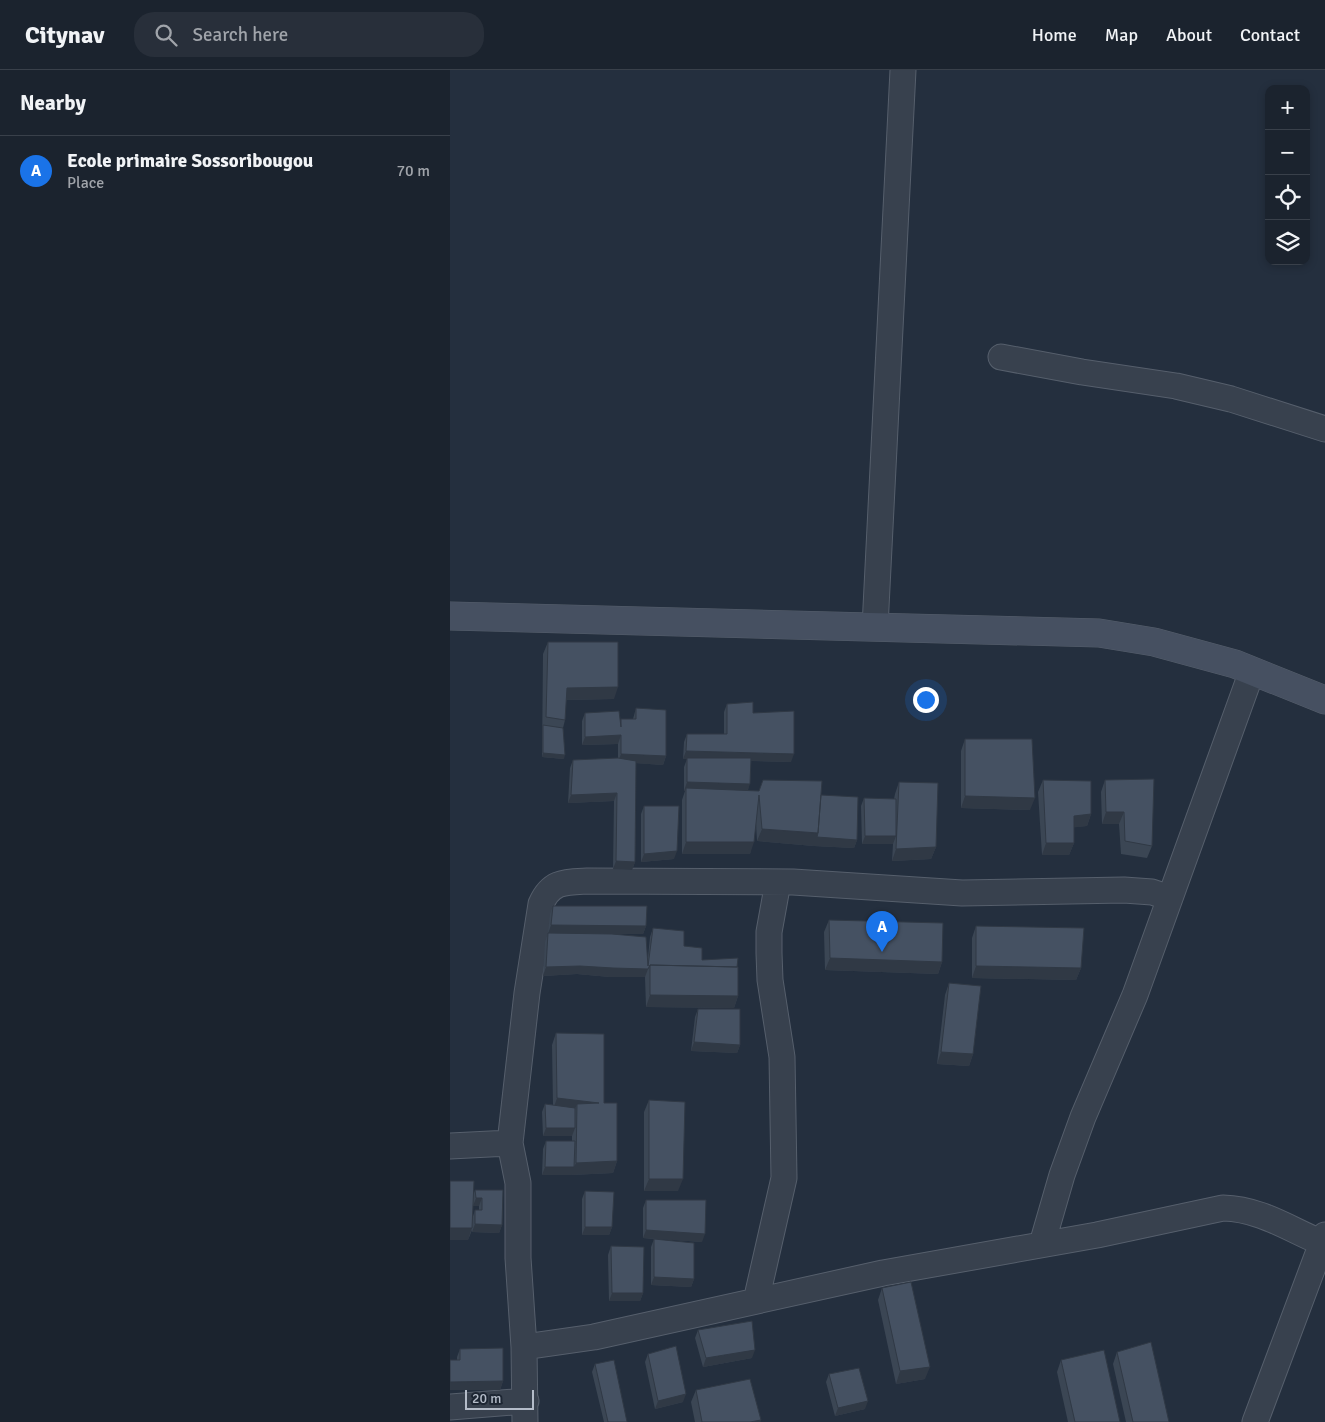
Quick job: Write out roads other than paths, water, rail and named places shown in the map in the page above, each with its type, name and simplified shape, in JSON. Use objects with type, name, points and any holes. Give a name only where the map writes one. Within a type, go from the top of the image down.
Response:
[{"type":"street","points":[[875,627],[903,70]]},
{"type":"street","points":[[1001,357],[1082,372],[1176,386],[1231,399],[1325,429]]},
{"type":"street","points":[[450,616],[1099,633],[1154,642],[1235,664],[1325,700]]},
{"type":"street","points":[[1042,1244],[1062,1175],[1083,1117],[1135,995],[1252,671]]},
{"type":"street","points":[[450,1407],[525,1411],[524,1347],[518,1258],[518,1183],[510,1143],[541,904],[544,896],[550,889],[558,884],[586,881],[778,882],[848,884],[962,893],[1124,890],[1152,892],[1170,898]]},
{"type":"street","points":[[756,1301],[784,1178],[782,1057],[770,980],[769,953],[769,932],[778,882]]},
{"type":"street","points":[[450,1146],[489,1146],[510,1143]]},
{"type":"street","points":[[524,1347],[594,1337],[883,1273],[1097,1235],[1223,1208],[1240,1208],[1263,1215],[1324,1240],[1255,1422]]},
{"type":"place","name":"Ecole primaire Sossoribougou","points":[[882,952]]}]
